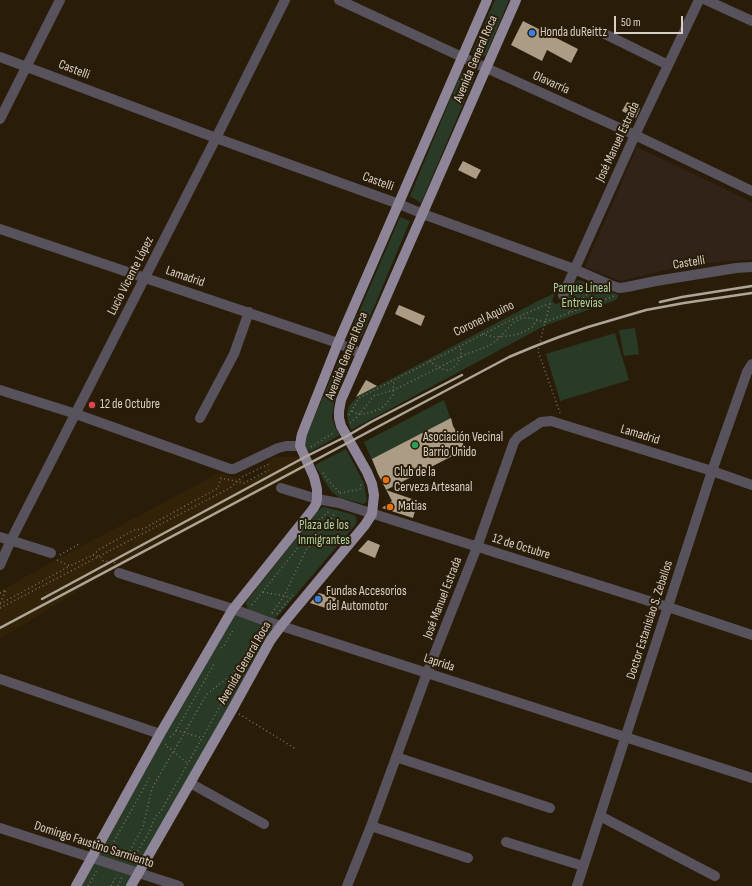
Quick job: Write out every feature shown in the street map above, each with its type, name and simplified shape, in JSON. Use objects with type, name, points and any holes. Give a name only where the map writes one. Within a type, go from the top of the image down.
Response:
[{"type":"main road","name":"Avenida General Roca","points":[[306,446],[301,439],[302,434],[338,343],[487,0]]},
{"type":"main road","name":"Avenida General Roca","points":[[131,886],[270,641],[366,525],[372,514],[374,495],[372,484],[367,472],[341,426],[339,411],[341,400],[360,353],[423,214],[516,0]]},
{"type":"main road","points":[[76,886],[160,734],[233,609],[316,504],[317,489],[306,446]]},
{"type":"street","points":[[0,119],[60,0]]},
{"type":"street","name":"Lucio Vicente López","points":[[0,565],[11,540],[285,0]]},
{"type":"street","name":"Olavarría","points":[[339,0],[462,58],[635,135],[752,191]]},
{"type":"street","name":"José Manuel Estrada","points":[[563,295],[635,135],[699,0]]},
{"type":"street","points":[[706,0],[752,21]]},
{"type":"street","points":[[605,34],[668,65]]},
{"type":"street","name":"Castelli","points":[[0,57],[574,269],[619,288],[671,278],[752,267]]},
{"type":"street","name":"Lamadrid","points":[[0,229],[249,312],[338,343],[360,353]]},
{"type":"street","points":[[200,418],[234,354],[249,312]]},
{"type":"street","name":"Doctor Estanislao S. Zeballos","points":[[577,886],[712,472],[747,372],[752,364]]},
{"type":"street","points":[[0,390],[76,414],[230,469],[234,469],[278,448],[286,446],[306,446]]},
{"type":"street","name":"Lamadrid","points":[[522,434],[542,422],[551,421],[752,485]]},
{"type":"street","name":"José Manuel Estrada","points":[[347,886],[371,826],[427,673],[477,547],[514,442],[522,434]]},
{"type":"street","name":"12 de Octubre","points":[[281,488],[317,499],[338,508],[372,514],[752,634]]},
{"type":"street","points":[[0,537],[55,555]]},
{"type":"street","name":"Laprida","points":[[120,569],[281,626],[752,778]]},
{"type":"street","points":[[0,678],[160,734]]},
{"type":"street","points":[[396,757],[550,808]]},
{"type":"street","points":[[190,783],[264,824]]},
{"type":"street","points":[[600,816],[714,876]]},
{"type":"street","points":[[371,826],[468,858]]},
{"type":"street","name":"Domingo Faustino Sarmiento","points":[[0,828],[92,857],[119,871],[138,873],[180,886]]},
{"type":"street","points":[[506,842],[583,866]]},
{"type":"path","points":[[568,313],[601,281]]},
{"type":"path","points":[[562,424],[563,420],[538,351],[545,322],[614,296],[619,288]]},
{"type":"path","name":"Coronel Aquino","points":[[348,417],[359,398],[482,334],[532,310],[550,304],[545,322]]},
{"type":"path","points":[[482,334],[494,337],[519,334],[532,327],[537,320]]},
{"type":"path","points":[[429,361],[441,369],[452,369],[456,366],[461,357],[460,345]]},
{"type":"path","points":[[352,411],[363,414],[380,409],[392,395],[394,380]]},
{"type":"path","points":[[0,604],[93,555],[100,549],[134,530],[143,529],[218,488],[221,478],[244,483],[269,470]]},
{"type":"path","points":[[111,886],[143,827],[152,788],[207,694],[234,673],[266,621],[284,596],[306,550],[338,508],[340,493],[323,473]]},
{"type":"path","points":[[312,523],[321,520],[330,510],[338,508]]},
{"type":"path","points":[[247,604],[251,606],[263,592],[300,545],[302,535]]},
{"type":"path","points":[[70,566],[55,555],[79,544]]},
{"type":"path","points":[[93,555],[102,558],[103,561],[120,569]]},
{"type":"path","points":[[0,593],[6,590],[0,604]]},
{"type":"path","points":[[255,626],[276,615],[296,591]]},
{"type":"path","points":[[263,592],[291,597]]},
{"type":"path","points":[[150,777],[108,852],[133,860],[151,829],[156,816],[161,811],[264,629],[266,621]]},
{"type":"path","points":[[219,649],[224,646],[234,627]]},
{"type":"path","points":[[188,764],[165,745],[174,734],[213,666],[213,661]]},
{"type":"path","points":[[232,710],[296,749]]},
{"type":"path","points":[[166,724],[176,730],[202,738]]},
{"type":"path","points":[[88,886],[98,869]]},
{"type":"path","points":[[118,886],[122,876],[119,871]]},
{"type":"shaded area","points":[[637,147],[752,202],[752,259],[687,265],[621,281],[585,267]]},
{"type":"shaded area","points":[[273,457],[299,457],[302,470],[107,573],[0,639],[0,591],[219,473],[249,481],[264,473],[264,467]]},
{"type":"green space","points":[[495,0],[509,0],[485,57],[472,53]]},
{"type":"green space","points":[[462,71],[475,76],[421,203],[410,196]]},
{"type":"green space","points":[[400,217],[410,221],[361,338],[350,333]]},
{"type":"green space","name":"Parque Lineal Entrevías","points":[[579,280],[619,295],[616,300],[544,326],[351,430],[347,414],[349,406],[357,397],[555,293],[552,301],[555,304],[564,302],[571,284]]},
{"type":"green space","points":[[635,328],[639,354],[624,356],[619,330]]},
{"type":"green space","points":[[615,333],[629,380],[560,401],[546,354]]},
{"type":"green space","points":[[338,363],[346,363],[346,366],[334,402],[332,418],[340,435],[310,452],[305,446],[305,438]]},
{"type":"green space","name":"Asociación Vecinal Barrio Unido","points":[[444,400],[453,426],[466,449],[386,490],[364,442]]},
{"type":"green space","points":[[346,449],[364,483],[367,501],[364,504],[340,498],[332,492],[315,465]]},
{"type":"green space","name":"Plaza de los Inmigrantes","points":[[325,507],[354,515],[357,521],[356,524],[277,617],[274,618],[249,610],[246,603],[249,598],[318,511]]},
{"type":"green space","points":[[233,609],[281,626],[130,886],[77,886]]},
{"type":"building","name":"Honda duReittz","points":[[523,21],[578,49],[571,63],[547,50],[542,61],[511,45]]},
{"type":"building","points":[[627,102],[640,108],[636,118],[622,111]]},
{"type":"building","points":[[463,161],[481,170],[476,179],[458,170]]},
{"type":"building","points":[[399,305],[425,316],[421,326],[395,314]]},
{"type":"building","points":[[366,380],[377,386],[356,397]]},
{"type":"building","name":"Asociación Vecinal Barrio Unido","points":[[451,418],[453,426],[466,449],[386,490],[372,459]]},
{"type":"building","points":[[386,490],[418,501],[413,518],[382,508],[392,501]]},
{"type":"building","points":[[368,540],[380,545],[375,558],[358,551]]},
{"type":"building","points":[[319,593],[336,598],[332,610],[310,603]]},
{"type":"railway","points":[[660,302],[752,286]]},
{"type":"railway","points":[[0,628],[509,357],[588,327],[646,310],[752,293]]},
{"type":"railway","points":[[42,599],[305,457],[462,375]]},
{"type":"place","name":"Honda duReittz","points":[[532,33]]},
{"type":"place","name":"12 de Octubre","points":[[92,405]]},
{"type":"place","name":"Asociación Vecinal Barrio Unido","points":[[415,445]]},
{"type":"place","name":"Club de la Cerveza Artesanal","points":[[386,480]]},
{"type":"place","name":"Matias","points":[[390,507]]},
{"type":"place","name":"Fundas Accesorios del Automotor","points":[[318,599]]}]
